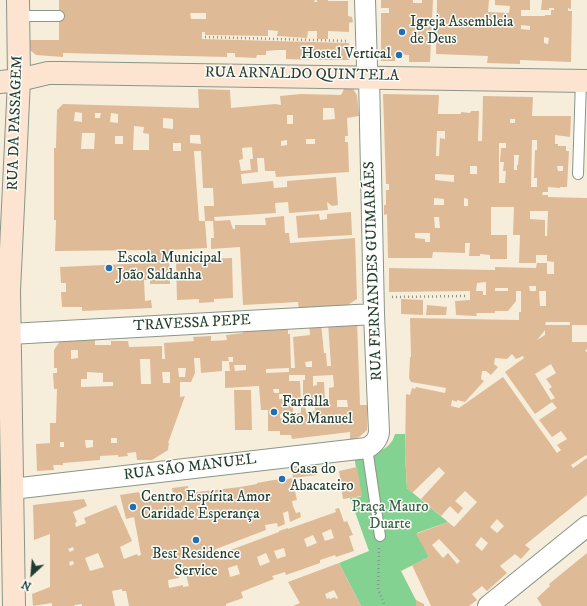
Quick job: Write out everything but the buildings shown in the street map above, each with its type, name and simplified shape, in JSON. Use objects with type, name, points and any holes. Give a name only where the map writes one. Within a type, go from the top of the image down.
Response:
[{"type":"street","name":"RUA FERNANDES GUIMARÃES","points":[[365,0],[367,68],[369,76],[374,305],[379,432],[376,442],[367,448]]},
{"type":"street","name":"RUA DA PASSAGEM","points":[[14,606],[10,334],[4,291],[9,81],[18,8]]},
{"type":"street","name":"RUA ARNALDO QUINTELA","points":[[9,81],[48,73],[369,76],[584,81]]},
{"type":"street","name":"TRAVESSA PEPE","points":[[10,334],[374,305]]},
{"type":"street","name":"RUA SÃO MANUEL","points":[[12,489],[367,448]]},
{"type":"street","points":[[488,606],[587,526]]},
{"type":"lane","points":[[18,8],[59,16]]},
{"type":"lane","points":[[578,174],[584,81]]},
{"type":"lane","points":[[367,448],[380,536]]},
{"type":"path","points":[[205,37],[366,42]]},
{"type":"path","points":[[374,305],[466,296]]},
{"type":"path","points":[[380,536],[378,590],[385,606]]},
{"type":"green space","name":"Praça Mauro Duarte","points":[[395,434],[405,434],[407,488],[448,522],[417,533],[429,557],[401,571],[419,606],[361,606],[339,563],[369,551],[350,498],[361,497],[354,456],[373,453],[384,449],[389,445]]},
{"type":"place","name":"Igreja Assembleia de Deus","points":[[402,32]]},
{"type":"place","name":"Hostel Vertical","points":[[399,55]]},
{"type":"place","name":"Escola Municipal João Saldanha","points":[[109,268]]},
{"type":"place","name":"Farfalla São Manuel","points":[[274,412]]},
{"type":"place","name":"Casa do Abacateiro","points":[[282,479]]},
{"type":"place","name":"Centro Espírita Amor Caridade Esperança","points":[[133,507]]},
{"type":"place","name":"Best Residence Service","points":[[196,540]]}]
